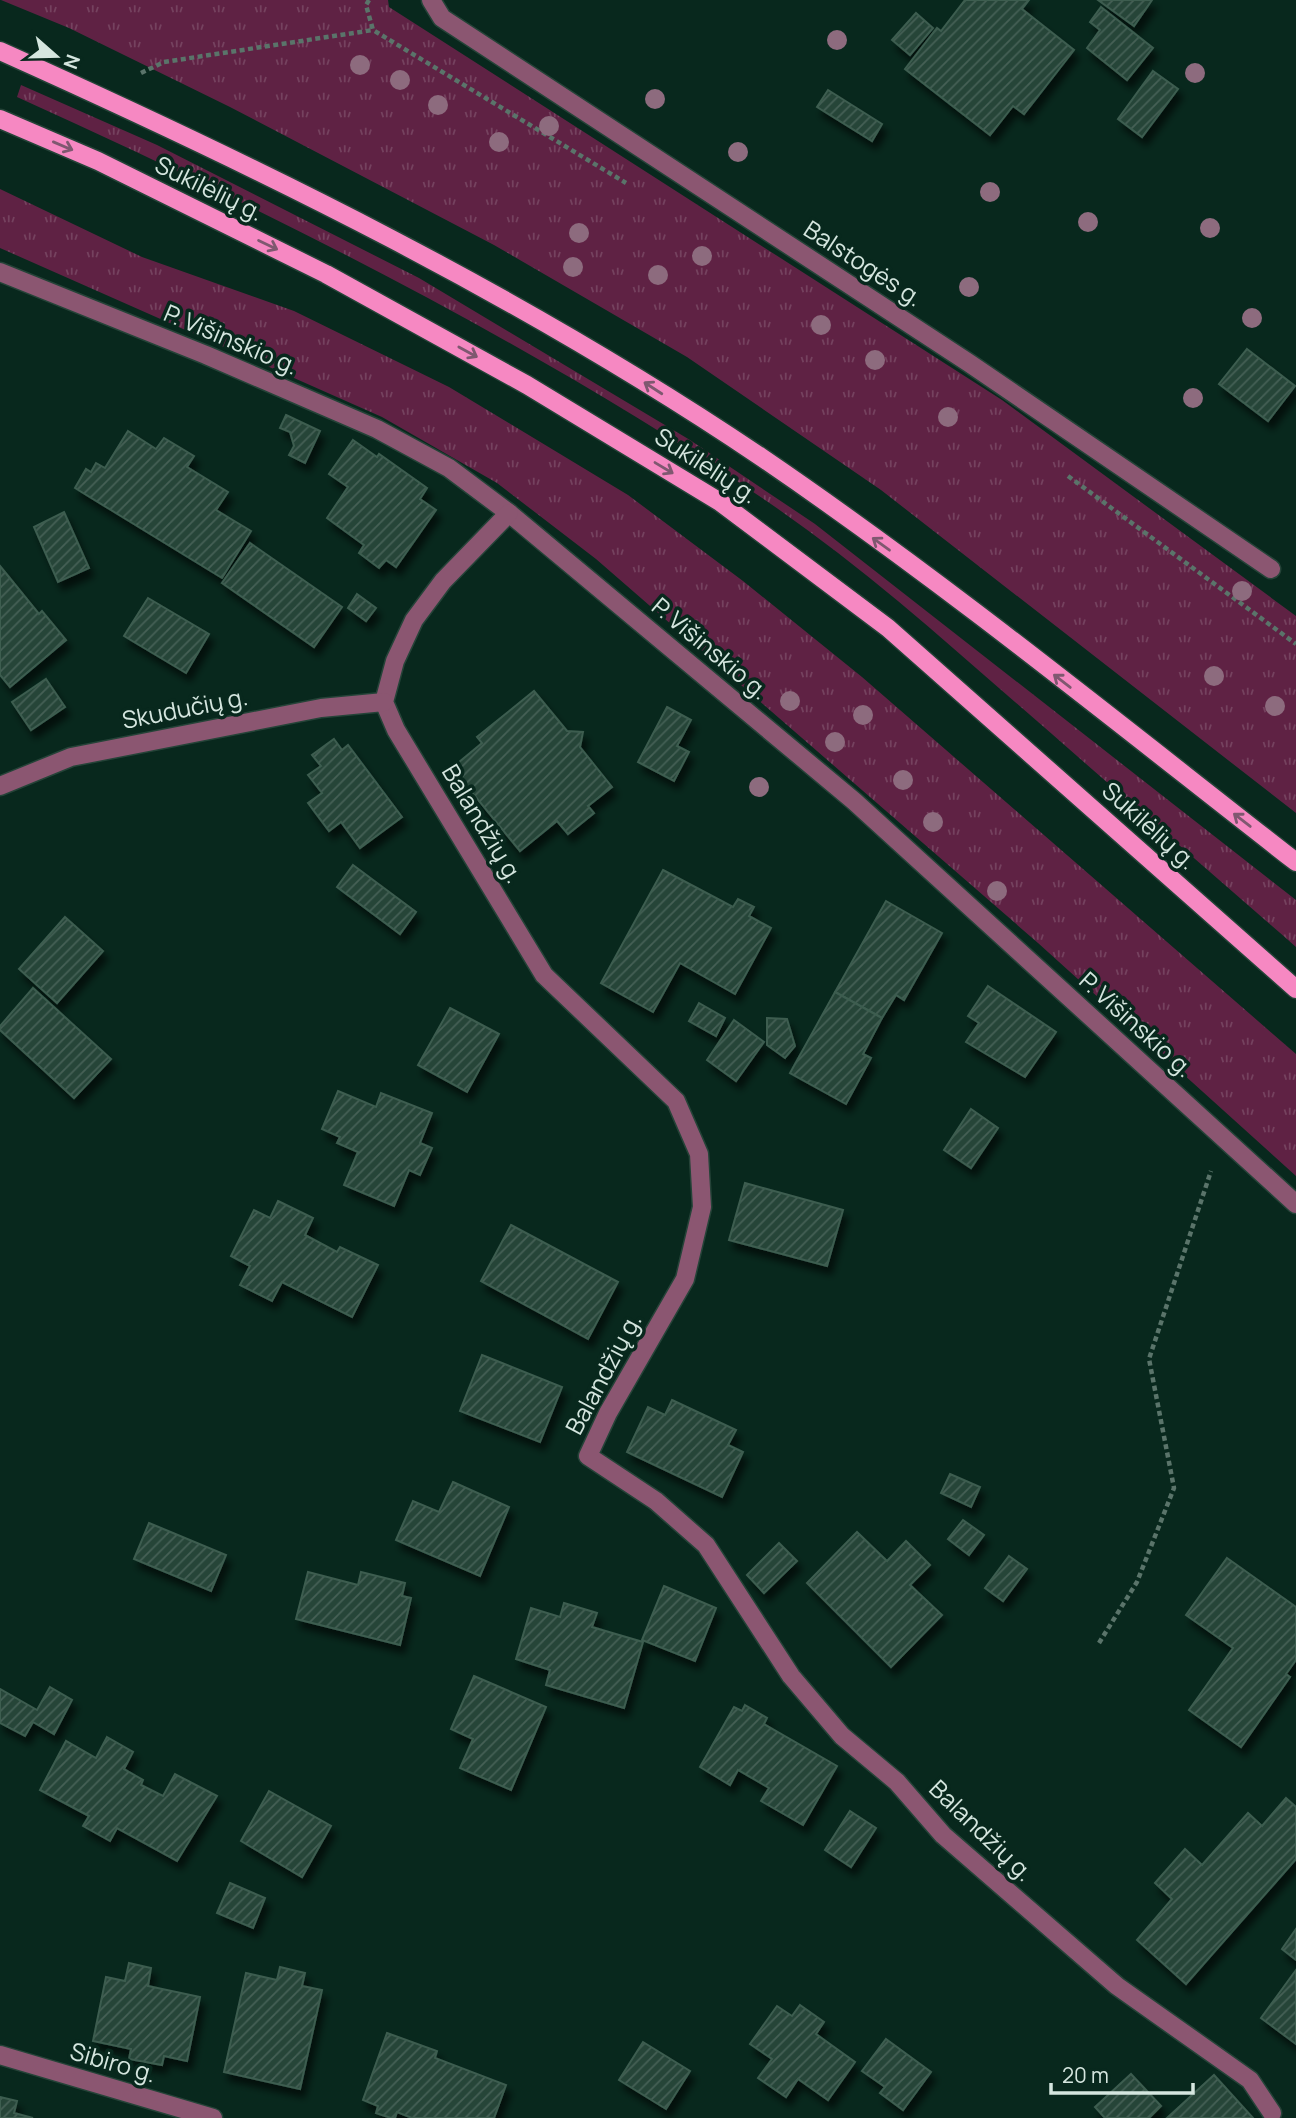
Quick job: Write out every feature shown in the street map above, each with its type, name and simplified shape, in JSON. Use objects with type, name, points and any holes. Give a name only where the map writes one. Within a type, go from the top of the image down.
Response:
[{"type":"main road","points":[[0,51],[254,168],[419,252],[608,359],[761,457],[935,582],[1296,862]]},
{"type":"main road","name":"Sukilėlių g.","points":[[0,119],[98,161],[326,274],[527,385],[720,502],[888,628],[1296,989]]},
{"type":"street","name":"Balstogės g.","points":[[430,0],[442,18],[969,363],[1271,569]]},
{"type":"street","name":"P. Višinskio g.","points":[[0,272],[206,355],[377,429],[449,468],[509,513],[854,801],[1296,1204]]},
{"type":"street","points":[[384,702],[395,661],[414,620],[443,581],[509,513]]},
{"type":"street","name":"Skudučių g.","points":[[0,786],[71,757],[321,708],[384,702]]},
{"type":"street","name":"Balandžių g.","points":[[384,702],[396,730],[544,975],[677,1101],[699,1154],[702,1206],[685,1279],[608,1413],[588,1456],[656,1501],[706,1545],[791,1676],[842,1736],[897,1782],[943,1835],[1117,1986],[1250,2080],[1272,2113]]},
{"type":"street","name":"Sibiro g.","points":[[0,2055],[212,2118]]},
{"type":"path","points":[[369,0],[366,5],[373,30]]},
{"type":"path","points":[[141,73],[164,62],[373,30],[629,185]]},
{"type":"path","points":[[1067,474],[1296,644]]},
{"type":"path","points":[[1099,1643],[1138,1583],[1174,1488],[1149,1359],[1222,1137]]},
{"type":"green space","points":[[1,0],[388,0],[389,7],[1002,400],[1296,616],[1296,813],[881,490],[687,357],[494,245],[230,107],[69,28]]},
{"type":"green space","points":[[21,85],[157,145],[419,278],[690,440],[815,524],[1296,900],[1296,947],[925,624],[864,573],[768,502],[588,388],[495,335],[306,234],[17,97]]},
{"type":"green space","points":[[0,189],[142,257],[294,311],[449,387],[628,495],[743,581],[862,677],[1296,1054],[1296,1176],[1038,943],[596,559],[497,483],[382,417],[0,248]]},
{"type":"building","points":[[965,0],[1029,0],[1022,9],[1074,50],[1024,114],[1013,106],[990,135],[905,69],[937,28],[941,31]]},
{"type":"building","points":[[1098,0],[1152,0],[1134,26]]},
{"type":"building","points":[[1101,7],[1153,48],[1127,80],[1087,48],[1100,30],[1090,22]]},
{"type":"building","points":[[916,13],[933,28],[910,55],[892,40]]},
{"type":"building","points":[[1153,71],[1178,89],[1142,137],[1118,119]]},
{"type":"building","points":[[828,90],[882,124],[872,141],[817,107]]},
{"type":"building","points":[[1247,349],[1295,386],[1268,421],[1219,384]]},
{"type":"building","points":[[286,415],[320,431],[305,463],[289,455],[294,446],[290,432],[280,428]]},
{"type":"building","points":[[128,431],[156,449],[164,438],[194,456],[187,467],[228,492],[216,510],[251,531],[222,578],[75,488],[86,469],[91,472],[96,463],[105,468]]},
{"type":"building","points":[[353,440],[377,457],[379,454],[427,488],[420,499],[436,510],[396,567],[386,560],[379,568],[359,553],[364,545],[327,518],[348,487],[329,474]]},
{"type":"building","points":[[64,512],[89,568],[58,582],[34,527]]},
{"type":"building","points":[[250,543],[342,607],[314,647],[222,583]]},
{"type":"building","points":[[0,566],[39,614],[42,611],[66,640],[10,687],[0,675]]},
{"type":"building","points":[[357,594],[376,608],[366,621],[348,608]]},
{"type":"building","points":[[148,598],[209,634],[186,673],[124,636]]},
{"type":"building","points":[[46,679],[65,707],[31,730],[12,702]]},
{"type":"building","points":[[534,691],[567,731],[583,732],[580,747],[612,787],[588,806],[594,813],[568,834],[557,821],[520,851],[452,768],[482,743],[477,737]]},
{"type":"building","points":[[667,707],[691,720],[677,746],[689,752],[674,781],[638,762]]},
{"type":"building","points":[[334,739],[342,750],[348,745],[402,817],[360,848],[341,822],[329,831],[308,803],[322,793],[308,775],[321,766],[312,755]]},
{"type":"building","points":[[353,865],[416,912],[400,934],[337,887]]},
{"type":"building","points":[[663,870],[733,907],[738,899],[754,907],[749,916],[771,928],[735,994],[680,963],[653,1012],[601,983]]},
{"type":"building","points":[[886,901],[942,933],[904,1000],[896,995],[882,1018],[835,992]]},
{"type":"building","points":[[65,917],[103,951],[57,1003],[19,969]]},
{"type":"building","points":[[988,986],[1056,1032],[1025,1077],[966,1042],[979,1023],[968,1016]]},
{"type":"building","points":[[33,988],[111,1059],[74,1098],[0,1030],[0,1026]]},
{"type":"building","points":[[835,992],[882,1018],[863,1054],[871,1058],[846,1104],[790,1073]]},
{"type":"building","points":[[699,1003],[725,1018],[716,1036],[689,1021]]},
{"type":"building","points":[[450,1008],[499,1034],[467,1092],[418,1065]]},
{"type":"building","points":[[767,1018],[787,1019],[795,1046],[785,1058],[767,1045]]},
{"type":"building","points":[[734,1020],[764,1042],[736,1081],[707,1060]]},
{"type":"building","points":[[338,1091],[376,1107],[381,1093],[432,1113],[420,1143],[432,1148],[420,1175],[409,1170],[394,1206],[344,1185],[358,1152],[337,1143],[340,1137],[322,1129]]},
{"type":"building","points":[[971,1109],[998,1128],[971,1168],[944,1150]]},
{"type":"building","points":[[745,1183],[843,1210],[827,1266],[729,1240]]},
{"type":"building","points":[[278,1201],[313,1218],[305,1235],[337,1252],[340,1247],[378,1265],[352,1317],[282,1282],[272,1301],[240,1285],[250,1266],[231,1256],[254,1210],[270,1218]]},
{"type":"building","points":[[511,1225],[618,1282],[588,1339],[481,1281]]},
{"type":"building","points":[[482,1355],[562,1387],[540,1442],[460,1411]]},
{"type":"building","points":[[672,1400],[736,1430],[728,1445],[743,1452],[722,1497],[627,1452],[648,1407],[665,1415]]},
{"type":"building","points":[[950,1474],[980,1487],[971,1507],[941,1493]]},
{"type":"building","points":[[453,1482],[509,1507],[480,1576],[396,1540],[413,1501],[439,1512]]},
{"type":"building","points":[[963,1520],[984,1535],[969,1555],[948,1539]]},
{"type":"building","points":[[149,1523],[226,1555],[211,1591],[134,1559]]},
{"type":"building","points":[[857,1532],[887,1561],[906,1541],[930,1565],[910,1585],[942,1615],[891,1667],[807,1583]]},
{"type":"building","points":[[779,1543],[797,1561],[764,1593],[747,1575]]},
{"type":"building","points":[[1009,1556],[1027,1569],[1003,1601],[985,1588]]},
{"type":"building","points":[[1227,1558],[1296,1607],[1296,1660],[1286,1674],[1290,1677],[1241,1747],[1189,1710],[1233,1648],[1186,1615]]},
{"type":"building","points":[[308,1572],[358,1585],[361,1572],[405,1583],[402,1596],[411,1598],[400,1645],[296,1619]]},
{"type":"building","points":[[664,1586],[716,1608],[695,1661],[642,1640]]},
{"type":"building","points":[[564,1603],[597,1613],[592,1627],[643,1642],[624,1708],[546,1685],[550,1670],[516,1659],[531,1608],[560,1617]]},
{"type":"building","points":[[474,1676],[546,1707],[511,1790],[460,1768],[473,1739],[451,1729]]},
{"type":"building","points":[[50,1687],[72,1700],[54,1734],[33,1722],[25,1736],[0,1723],[0,1689],[37,1710]]},
{"type":"building","points":[[745,1705],[767,1718],[764,1724],[837,1766],[803,1825],[761,1801],[769,1788],[738,1770],[730,1785],[700,1767],[734,1707],[742,1711]]},
{"type":"building","points":[[107,1737],[133,1752],[124,1769],[143,1780],[141,1785],[163,1796],[175,1774],[217,1796],[177,1861],[117,1828],[110,1841],[83,1826],[89,1816],[40,1790],[66,1741],[96,1758]]},
{"type":"building","points":[[269,1791],[331,1826],[302,1877],[241,1841]]},
{"type":"building","points":[[1286,1798],[1296,1807],[1296,1859],[1186,1984],[1137,1940],[1172,1899],[1155,1883],[1185,1849],[1202,1865],[1248,1813],[1262,1826]]},
{"type":"building","points":[[850,1811],[876,1828],[851,1867],[825,1850]]},
{"type":"building","points":[[230,1883],[265,1898],[253,1928],[217,1913]]},
{"type":"building","points":[[1296,1929],[1296,1960],[1282,1949]]},
{"type":"building","points":[[129,1963],[151,1968],[148,1986],[200,1997],[187,2061],[164,2056],[162,2065],[129,2059],[131,2049],[93,2041],[106,1977],[125,1981]]},
{"type":"building","points":[[280,1967],[305,1973],[302,1986],[322,1990],[300,2089],[224,2072],[246,1973],[277,1980]]},
{"type":"building","points":[[1296,1970],[1296,2044],[1261,2018]]},
{"type":"building","points":[[800,2005],[824,2022],[816,2034],[855,2062],[828,2100],[798,2079],[786,2097],[758,2078],[772,2059],[750,2044],[777,2006],[792,2016]]},
{"type":"building","points":[[387,2033],[437,2051],[435,2058],[506,2085],[494,2118],[412,2118],[397,2112],[395,2118],[391,2118],[376,2113],[378,2106],[363,2100]]},
{"type":"building","points":[[886,2039],[931,2072],[903,2110],[880,2093],[885,2087],[862,2071]]},
{"type":"building","points":[[643,2042],[690,2071],[666,2109],[619,2080]]},
{"type":"building","points":[[1131,2074],[1161,2106],[1149,2118],[1105,2118],[1095,2107]]},
{"type":"building","points":[[1214,2075],[1253,2118],[1167,2118]]},
{"type":"building","points":[[0,2097],[17,2101],[14,2113],[33,2118],[0,2118]]}]
